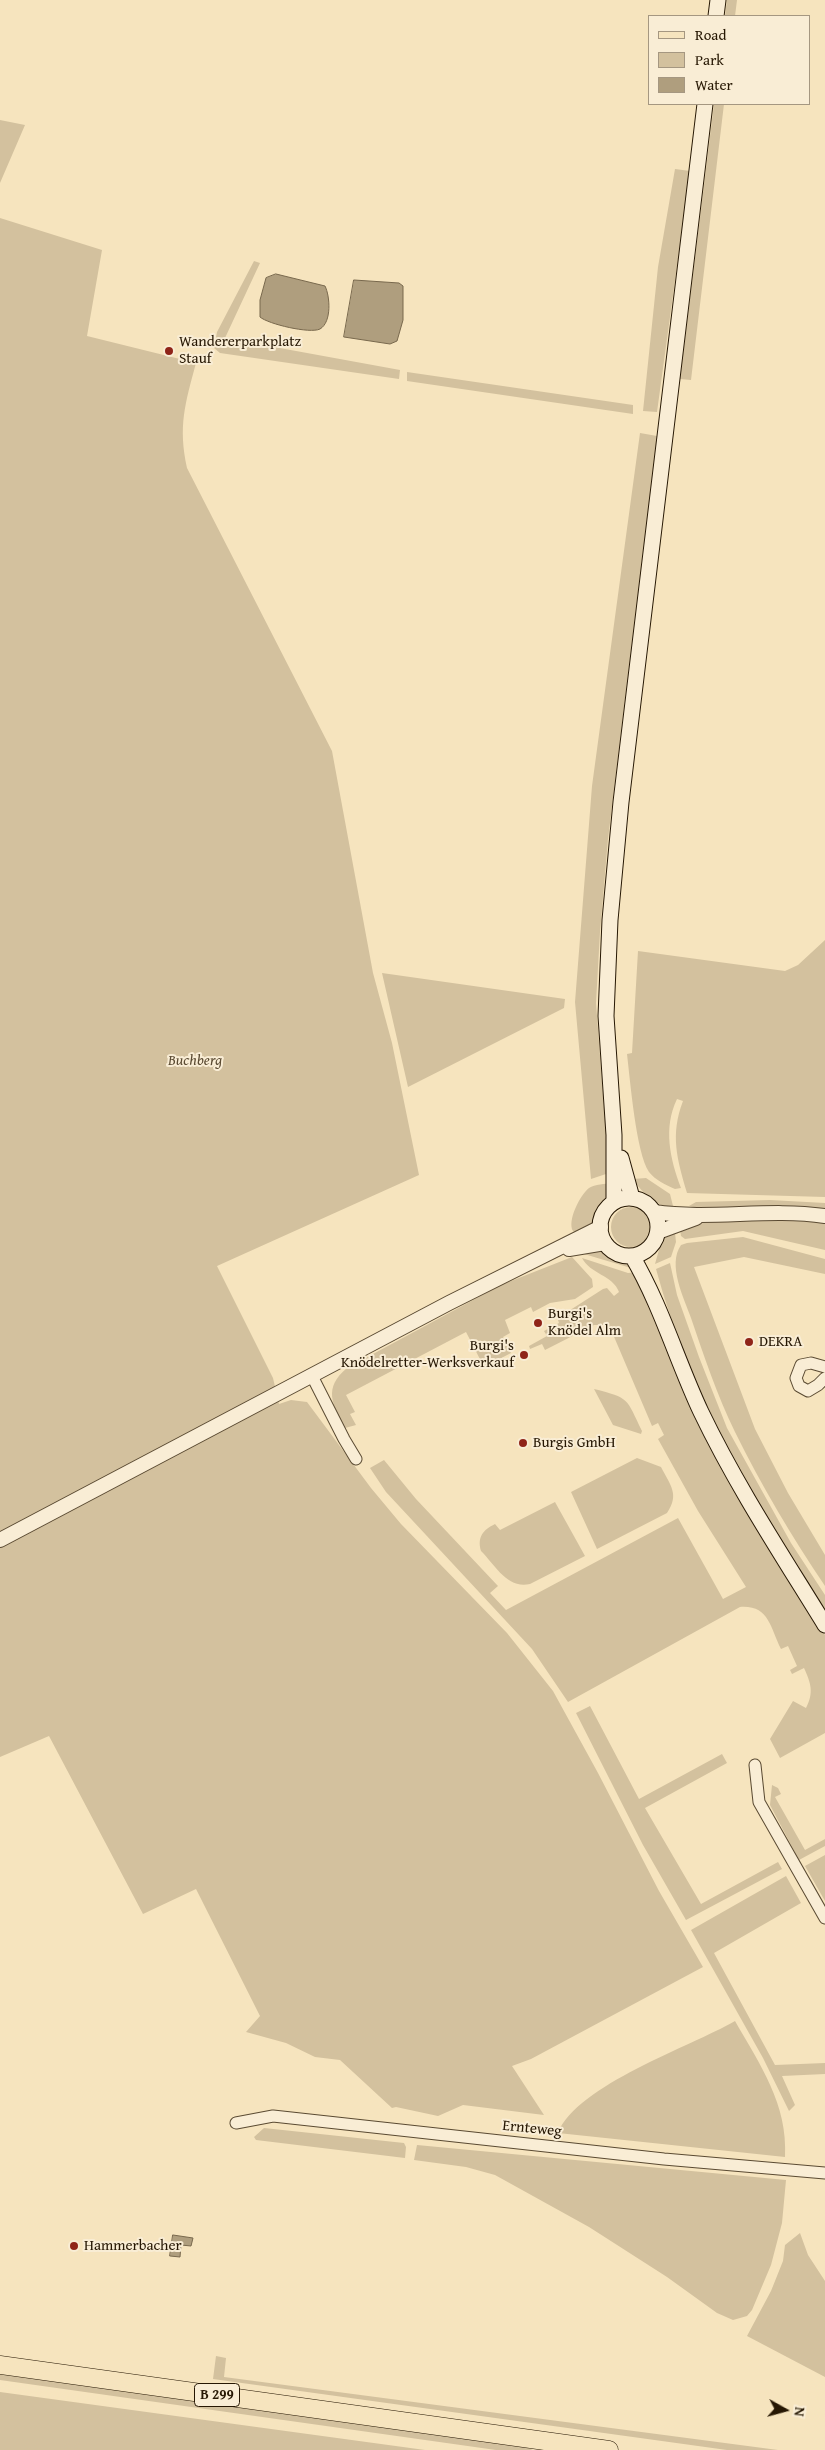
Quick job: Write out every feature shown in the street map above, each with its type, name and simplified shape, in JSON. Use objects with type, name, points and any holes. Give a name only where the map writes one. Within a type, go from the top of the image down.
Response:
[{"type":"main road","points":[[716,15],[718,0]]},
{"type":"main road","points":[[614,1202],[614,1135],[607,1054],[606,995],[613,885],[705,105]]},
{"type":"main road","points":[[614,1135],[632,1198]]},
{"type":"main road","points":[[632,1198],[645,1202],[654,1212],[658,1222],[658,1232],[649,1248],[632,1256],[618,1254],[606,1243],[600,1227],[604,1213],[614,1202],[632,1198]]},
{"type":"main road","points":[[649,1248],[656,1302]]},
{"type":"main road","points":[[632,1256],[656,1302],[689,1385],[723,1456],[751,1507],[825,1625]]},
{"type":"main road","name":"B 299","points":[[0,2365],[609,2450]]},
{"type":"street","points":[[654,1212],[701,1216],[774,1212],[825,1216]]},
{"type":"street","points":[[658,1232],[701,1216]]},
{"type":"street","points":[[0,1540],[449,1303],[548,1255],[600,1227]]},
{"type":"street","points":[[548,1255],[606,1243]]},
{"type":"street","points":[[825,1367],[811,1363],[801,1365],[796,1378],[799,1386],[808,1391],[825,1378]]},
{"type":"street","points":[[312,1376],[356,1459]]},
{"type":"street","points":[[756,1765],[759,1802],[825,1918]]},
{"type":"street","name":"Ernteweg","points":[[236,2123],[273,2116],[664,2159],[825,2174]]},
{"type":"green space","points":[[727,0],[737,0],[735,15],[725,15]]},
{"type":"green space","points":[[714,105],[724,105],[691,380],[680,379]]},
{"type":"green space","points":[[0,120],[25,125],[0,183]]},
{"type":"green space","points":[[675,169],[690,171],[657,412],[643,411],[658,267]]},
{"type":"green space","name":"Buchberg","points":[[0,218],[102,250],[87,336],[196,363],[184,415],[183,440],[187,468],[332,751],[373,973],[392,1043],[419,1175],[217,1266],[273,1378],[279,1404],[291,1400],[307,1402],[371,1488],[401,1524],[507,1633],[553,1691],[659,1891],[703,1967],[531,2059],[512,2066],[544,2115],[463,2105],[438,2116],[396,2107],[392,2108],[340,2060],[315,2057],[286,2043],[246,2032],[260,2016],[196,1889],[143,1914],[49,1736],[0,1757]]},
{"type":"green space","points":[[254,261],[260,263],[225,338],[400,370],[399,379],[220,353],[214,348],[217,332]]},
{"type":"green space","points":[[407,372],[633,405],[633,414],[407,381]]},
{"type":"green space","points":[[640,433],[657,436],[608,839],[596,1003],[609,1173],[591,1179],[575,1002],[592,786]]},
{"type":"green space","points":[[825,940],[825,1197],[687,1193],[676,1147],[677,1125],[683,1101],[677,1099],[670,1121],[669,1132],[671,1155],[681,1188],[675,1189],[657,1180],[649,1172],[640,1149],[627,1054],[632,1053],[638,951],[785,971],[798,965]]},
{"type":"green space","points":[[382,973],[565,999],[564,1008],[408,1087]]},
{"type":"green space","points":[[646,1178],[670,1194],[674,1210],[662,1206],[651,1199],[633,1179]]},
{"type":"green space","points":[[612,1183],[610,1198],[602,1205],[597,1220],[578,1234],[573,1231],[573,1215],[585,1191],[600,1184]]},
{"type":"green space","points":[[770,1200],[825,1203],[825,1211],[698,1208],[689,1206],[696,1202]]},
{"type":"green space","points":[[635,1207],[642,1210],[648,1216],[651,1227],[650,1235],[642,1244],[635,1247],[627,1247],[620,1244],[612,1235],[611,1223],[614,1216],[623,1208]]},
{"type":"green space","points":[[743,1218],[825,1222],[825,1250],[743,1231],[685,1239],[681,1236],[680,1229],[700,1223]]},
{"type":"green space","points":[[675,1233],[676,1242],[671,1257],[655,1264],[662,1239]]},
{"type":"green space","points":[[743,1237],[825,1259],[825,1274],[744,1257],[694,1267],[755,1429],[788,1493],[825,1555],[825,1586],[777,1510],[735,1432],[722,1404],[678,1282],[676,1262],[677,1253],[681,1245]]},
{"type":"green space","points":[[604,1249],[615,1257],[628,1261],[631,1268],[584,1254]]},
{"type":"green space","points":[[572,1257],[592,1279],[593,1287],[575,1299],[550,1303],[533,1312],[531,1307],[505,1320],[510,1333],[503,1337],[511,1353],[484,1367],[466,1332],[346,1395],[355,1412],[350,1414],[356,1425],[345,1428],[336,1411],[332,1389],[339,1375],[347,1368],[501,1285]]},
{"type":"green space","points":[[582,1258],[628,1273],[638,1272],[674,1368],[702,1430],[773,1553],[825,1635],[825,1733],[780,1758],[770,1739],[793,1701],[806,1708],[811,1688],[804,1668],[792,1674],[790,1670],[797,1666],[788,1646],[781,1649],[771,1626],[763,1614],[750,1607],[740,1607],[568,1702],[532,1649],[386,1492],[370,1468],[384,1460],[416,1499],[498,1586],[490,1593],[506,1610],[678,1518],[723,1599],[746,1587],[698,1511],[658,1439],[664,1435],[658,1423],[652,1426],[612,1332],[607,1325],[594,1325],[545,1350],[542,1344],[530,1349],[529,1346],[547,1336],[544,1331],[559,1323],[558,1320],[565,1317],[564,1314],[603,1289],[607,1288],[614,1296],[619,1292],[612,1282],[590,1268]]},
{"type":"green space","points":[[670,1263],[677,1295],[727,1428],[791,1543],[825,1595],[825,1614],[751,1490],[706,1405],[670,1316],[656,1269]]},
{"type":"green space","points":[[594,1389],[626,1401],[642,1431],[641,1434],[613,1425]]},
{"type":"green space","points":[[637,1458],[661,1467],[672,1490],[673,1500],[671,1506],[667,1513],[597,1549],[571,1492]]},
{"type":"green space","points":[[555,1502],[585,1556],[530,1584],[522,1585],[508,1580],[481,1551],[480,1542],[482,1534],[495,1524],[500,1530]]},
{"type":"green space","points":[[590,1706],[639,1799],[722,1754],[727,1763],[645,1808],[701,1904],[778,1862],[782,1869],[686,1920],[643,1845],[576,1713]]},
{"type":"green space","points":[[772,1785],[778,1788],[781,1794],[775,1797],[805,1850],[825,1839],[825,1846],[799,1860],[770,1805]]},
{"type":"green space","points":[[825,1855],[825,1901],[805,1866]]},
{"type":"green space","points":[[786,1876],[801,1903],[714,1953],[775,2065],[825,2063],[825,2074],[782,2076],[795,2105],[789,2111],[763,2058],[691,1930]]},
{"type":"green space","points":[[735,2021],[763,2069],[777,2102],[785,2138],[785,2157],[558,2133],[569,2115],[587,2099],[610,2083]]},
{"type":"green space","points":[[264,2128],[404,2143],[406,2147],[405,2158],[256,2140],[254,2137]]},
{"type":"green space","points":[[417,2145],[786,2180],[782,2223],[771,2265],[752,2310],[747,2316],[733,2320],[717,2313],[667,2277],[589,2227],[495,2175],[466,2167],[414,2160]]},
{"type":"green space","points":[[800,2233],[808,2255],[825,2281],[825,2377],[747,2336],[771,2291],[783,2261],[785,2245]]},
{"type":"green space","points":[[216,2356],[226,2358],[224,2377],[778,2450],[727,2450],[213,2379]]},
{"type":"green space","points":[[0,2372],[524,2447],[533,2450],[496,2450],[0,2380]]},
{"type":"green space","points":[[0,2392],[425,2450],[0,2450]]},
{"type":"water","points":[[276,274],[325,286],[329,309],[324,326],[315,330],[289,328],[271,323],[260,317],[260,300],[266,278]]},
{"type":"water","points":[[354,280],[399,283],[403,286],[403,320],[397,341],[390,344],[344,337]]},
{"type":"water","points":[[173,2235],[193,2238],[191,2246],[181,2245],[180,2257],[170,2256]]},
{"type":"place","name":"Wandererparkplatz Stauf","points":[[169,351]]},
{"type":"place","name":"Burgi's Knödel Alm","points":[[538,1323]]},
{"type":"place","name":"DEKRA","points":[[749,1342]]},
{"type":"place","name":"Burgi's Knödelretter-Werksverkauf","points":[[524,1355]]},
{"type":"place","name":"Burgis GmbH","points":[[523,1443]]},
{"type":"place","name":"Hammerbacher","points":[[74,2246]]}]
